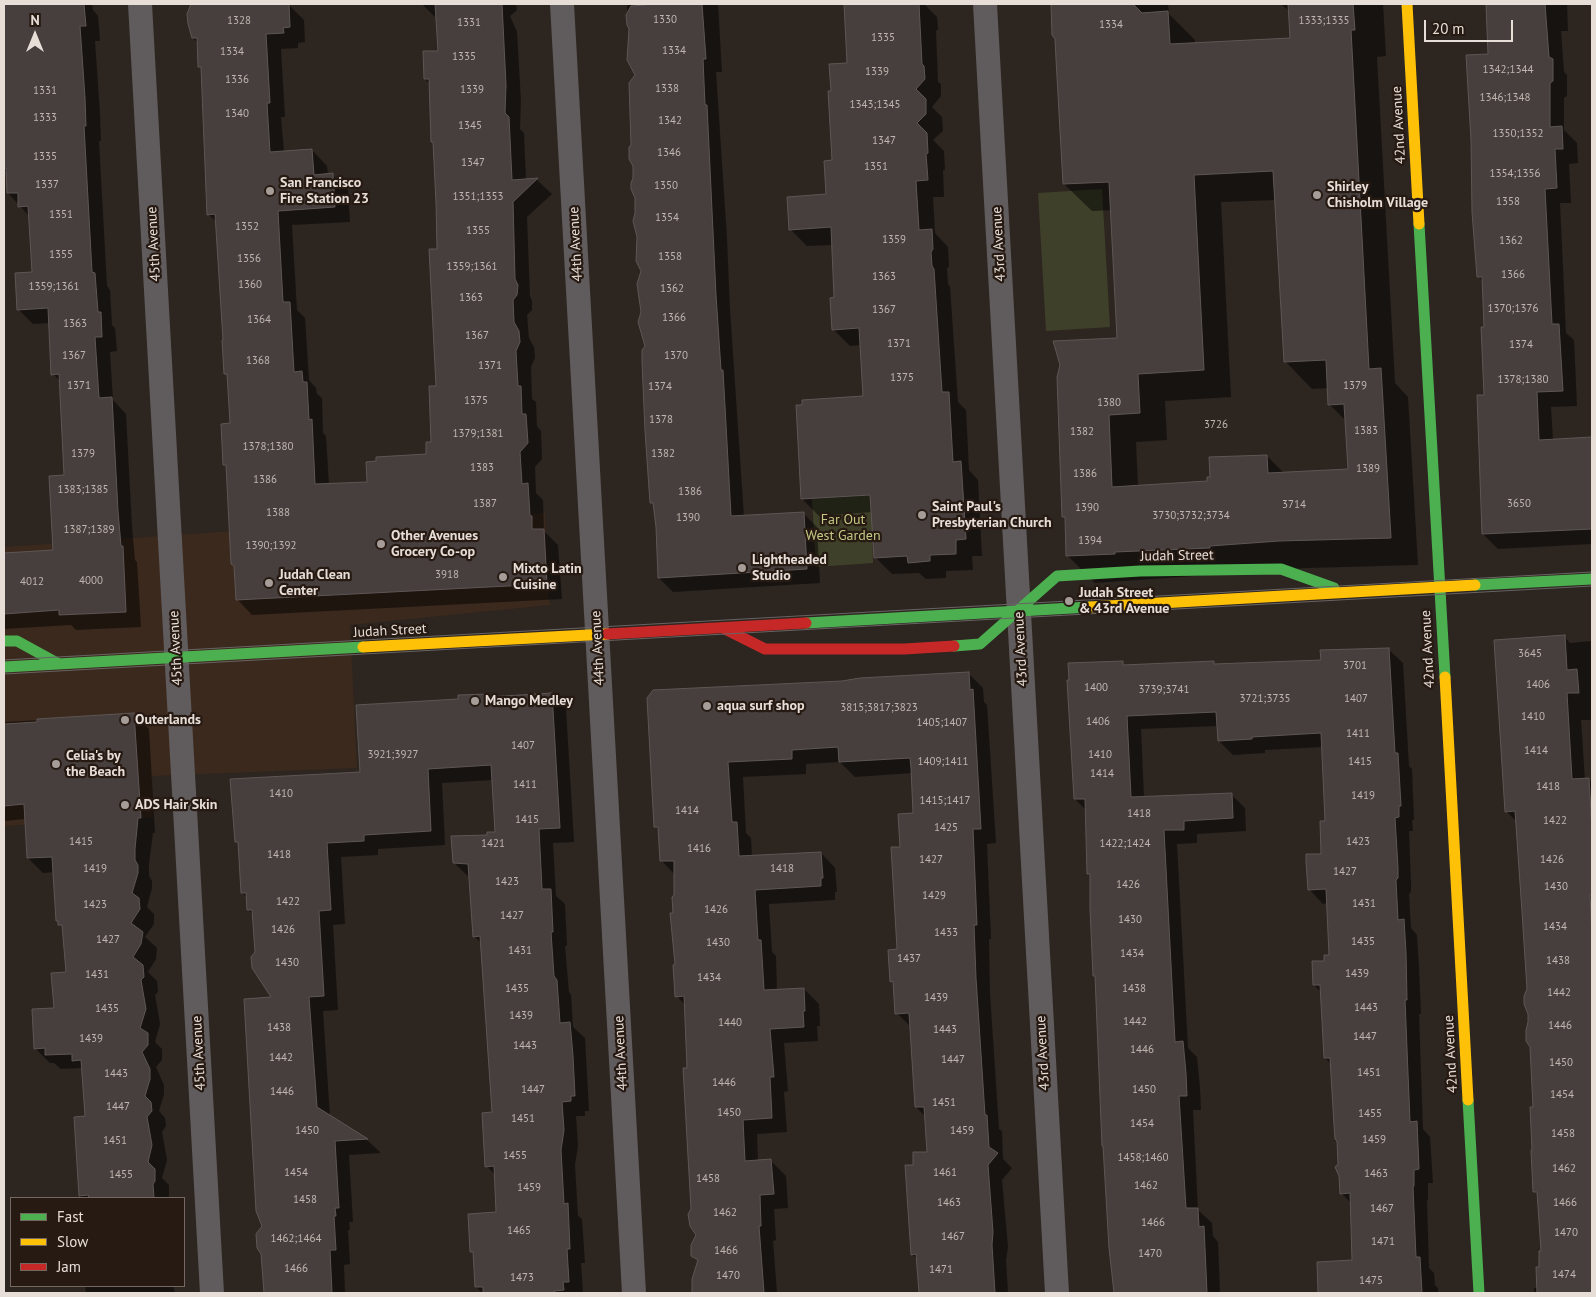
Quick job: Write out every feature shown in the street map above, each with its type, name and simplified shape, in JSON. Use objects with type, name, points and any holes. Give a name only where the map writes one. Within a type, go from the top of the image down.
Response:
[{"type":"street","name":"45th Avenue","points":[[140,4],[212,1293]]},
{"type":"street","name":"44th Avenue","points":[[562,4],[634,1293]]},
{"type":"street","name":"43rd Avenue","points":[[985,4],[1057,1293]]},
{"type":"street","name":"42nd Avenue","points":[[1407,4],[1479,1293]]},
{"type":"street","name":"Judah Street","points":[[722,627],[765,648],[914,648],[980,644],[1056,576],[1131,571],[1281,569],[1345,593]]},
{"type":"street","name":"Judah Street","points":[[4,667],[1592,579]]},
{"type":"street","points":[[4,641],[16,641],[59,664]]},
{"type":"shaded area","points":[[545,513],[548,597],[551,605],[350,625],[357,768],[152,776],[153,817],[4,826],[4,547],[218,532]]},
{"type":"green space","points":[[1102,189],[1110,327],[1046,331],[1038,193]]},
{"type":"green space","name":"Far Out West Garden","points":[[879,495],[872,531],[873,563],[816,567],[812,499]]},
{"type":"building","points":[[4,4],[84,4],[86,26],[80,26],[85,98],[86,126],[84,126],[92,272],[95,273],[98,312],[101,312],[102,337],[95,337],[99,398],[112,397],[126,612],[59,615],[59,610],[4,614],[4,553],[53,550],[49,476],[64,475],[59,374],[51,375],[48,308],[17,310],[15,273],[32,272],[28,206],[18,207],[18,193],[7,193],[6,168],[4,168]]},
{"type":"building","points":[[191,4],[289,4],[290,27],[283,28],[284,33],[266,34],[270,103],[267,103],[270,152],[312,149],[314,175],[333,173],[335,207],[278,211],[283,302],[290,302],[294,372],[302,371],[303,382],[307,382],[309,420],[312,419],[315,484],[367,482],[366,462],[376,461],[376,457],[426,454],[426,442],[431,442],[429,386],[436,386],[429,249],[437,249],[429,79],[424,79],[423,51],[438,51],[435,4],[502,4],[506,85],[505,113],[509,117],[512,180],[538,178],[513,202],[515,279],[518,285],[517,295],[513,300],[514,322],[519,331],[520,342],[516,351],[518,386],[521,386],[522,414],[526,414],[528,443],[520,452],[522,484],[528,483],[532,529],[544,529],[547,584],[236,600],[234,566],[231,564],[226,465],[223,465],[221,424],[230,423],[227,374],[224,374],[215,214],[207,215],[201,67],[198,67],[197,38],[192,38],[188,24],[187,14]]},
{"type":"building","points":[[646,4],[702,4],[706,59],[703,59],[705,105],[707,105],[716,295],[721,370],[723,370],[731,516],[804,512],[807,569],[658,578],[656,527],[653,503],[650,503],[645,431],[642,350],[645,346],[638,322],[641,312],[637,284],[641,271],[636,261],[637,237],[633,221],[635,198],[631,189],[633,166],[629,159],[629,147],[631,145],[629,83],[635,75],[627,60],[629,29],[626,15],[631,6]]},
{"type":"building","points":[[844,4],[919,4],[922,64],[924,66],[925,79],[916,89],[926,99],[926,114],[917,123],[927,133],[928,180],[916,181],[919,230],[932,229],[933,249],[931,252],[934,269],[942,392],[949,392],[953,462],[961,461],[966,539],[956,540],[956,554],[930,555],[930,561],[908,563],[907,556],[874,558],[870,495],[801,499],[796,405],[802,405],[802,400],[863,396],[859,328],[832,330],[830,298],[834,297],[831,227],[789,230],[787,197],[826,194],[824,161],[832,160],[828,91],[831,91],[829,64],[847,63]]},
{"type":"building","name":"Shirley Chisholm Village","points":[[1051,4],[1133,4],[1142,13],[1168,11],[1170,44],[1290,38],[1288,4],[1353,4],[1355,30],[1351,30],[1369,369],[1381,368],[1391,538],[1279,541],[1210,546],[1210,548],[1066,556],[1065,517],[1062,517],[1057,377],[1060,365],[1053,341],[1117,338],[1109,182],[1063,184],[1055,39],[1052,35]],"holes":[[[1273,171],[1284,362],[1326,360],[1328,405],[1344,404],[1348,469],[1268,473],[1267,455],[1209,457],[1210,477],[1207,477],[1207,481],[1112,487],[1109,415],[1140,413],[1138,374],[1204,370],[1194,175]]]},
{"type":"building","points":[[1486,4],[1545,4],[1549,57],[1553,59],[1553,81],[1550,83],[1550,127],[1562,126],[1563,149],[1555,149],[1557,188],[1545,189],[1552,324],[1559,324],[1563,391],[1537,392],[1539,440],[1592,437],[1592,529],[1482,534],[1477,395],[1484,395],[1481,327],[1484,327],[1482,277],[1477,277],[1472,212],[1471,140],[1466,55],[1488,54]]},
{"type":"building","points":[[1565,635],[1567,670],[1577,669],[1579,693],[1567,693],[1572,779],[1589,778],[1592,830],[1592,895],[1590,895],[1592,936],[1592,1293],[1537,1293],[1536,1267],[1539,1267],[1539,1251],[1541,1251],[1537,1192],[1533,1192],[1530,1107],[1533,1107],[1530,1047],[1526,1041],[1528,1014],[1524,1004],[1524,996],[1527,989],[1522,912],[1515,811],[1505,812],[1494,640]]},
{"type":"building","points":[[1389,648],[1395,753],[1398,753],[1401,806],[1399,806],[1399,817],[1395,818],[1398,868],[1398,878],[1396,880],[1398,920],[1404,919],[1410,1122],[1417,1121],[1419,1169],[1414,1170],[1413,1187],[1416,1257],[1420,1257],[1422,1293],[1318,1293],[1317,1262],[1352,1260],[1350,1193],[1340,1194],[1339,1176],[1335,1167],[1338,1164],[1337,1141],[1335,1139],[1330,1058],[1324,1058],[1320,985],[1313,985],[1312,961],[1324,961],[1324,955],[1329,955],[1326,889],[1308,890],[1306,862],[1306,854],[1321,854],[1320,821],[1325,821],[1321,733],[1218,741],[1216,712],[1127,716],[1131,797],[1232,793],[1233,818],[1184,821],[1184,830],[1164,830],[1175,1042],[1183,1041],[1186,1073],[1187,1096],[1179,1096],[1186,1208],[1198,1208],[1199,1227],[1204,1226],[1207,1293],[1114,1293],[1102,1146],[1095,976],[1093,976],[1090,909],[1090,874],[1087,874],[1085,799],[1074,799],[1067,680],[1069,680],[1068,663],[1123,661],[1123,665],[1214,661],[1214,664],[1321,660],[1320,650]]},
{"type":"building","points":[[969,672],[970,690],[973,689],[981,829],[973,829],[977,925],[974,925],[976,978],[985,1115],[987,1115],[989,1147],[998,1153],[988,1165],[995,1293],[919,1293],[916,1254],[911,1255],[905,1165],[913,1165],[913,1152],[927,1152],[924,1107],[915,1107],[909,1013],[895,1014],[893,981],[890,982],[888,950],[897,949],[891,847],[900,847],[898,814],[913,813],[910,758],[839,762],[838,747],[792,750],[792,759],[728,762],[732,822],[737,822],[739,856],[821,852],[823,878],[821,878],[821,886],[755,890],[764,990],[804,988],[805,1011],[803,1011],[804,1027],[770,1029],[774,1077],[770,1077],[772,1118],[743,1120],[745,1161],[771,1159],[774,1194],[760,1195],[761,1226],[759,1226],[764,1293],[692,1293],[692,1279],[698,1260],[691,1256],[691,1245],[696,1235],[690,1226],[688,1214],[691,1209],[683,1068],[687,1068],[684,996],[675,997],[673,965],[675,964],[670,913],[673,913],[674,861],[660,861],[658,827],[654,827],[647,698],[653,690],[842,681],[860,678]]},
{"type":"building","points":[[552,693],[560,828],[539,829],[542,889],[551,889],[553,932],[551,932],[560,1023],[570,1022],[573,1056],[575,1096],[571,1096],[571,1101],[562,1102],[564,1130],[561,1150],[564,1204],[568,1203],[570,1249],[567,1249],[569,1282],[563,1282],[564,1290],[554,1291],[555,1293],[483,1293],[483,1287],[475,1287],[473,1252],[470,1252],[468,1214],[496,1212],[494,1166],[485,1167],[482,1113],[492,1112],[480,936],[473,937],[468,864],[453,863],[451,836],[487,835],[487,832],[495,832],[491,765],[428,769],[431,831],[364,835],[364,841],[327,843],[331,910],[319,911],[324,996],[309,997],[317,1107],[368,1139],[335,1141],[339,1208],[335,1208],[336,1216],[334,1216],[336,1250],[330,1250],[332,1293],[264,1293],[261,1254],[257,1248],[256,1234],[262,1226],[256,1211],[244,999],[271,997],[252,968],[251,957],[255,952],[252,910],[247,910],[246,893],[241,893],[238,842],[235,842],[230,779],[360,772],[356,705],[458,699],[458,695],[488,694],[488,697]]},
{"type":"building","points":[[134,713],[141,818],[138,818],[135,849],[138,873],[132,893],[139,898],[140,909],[131,923],[143,932],[141,944],[133,957],[143,965],[144,977],[141,980],[146,1009],[140,1028],[148,1033],[148,1045],[142,1052],[150,1069],[150,1079],[145,1096],[151,1102],[152,1111],[147,1117],[152,1145],[148,1162],[155,1169],[154,1197],[79,1196],[74,1117],[85,1116],[81,1060],[72,1061],[72,1054],[45,1055],[45,1048],[34,1049],[32,1009],[54,1008],[51,973],[66,972],[62,925],[58,925],[58,921],[56,921],[52,857],[27,858],[24,804],[4,806],[4,724],[37,722],[37,719]]},
{"type":"tram line","points":[[4,660],[1592,572]]},
{"type":"tram line","points":[[4,674],[1592,586]]},
{"type":"traffic: fast","points":[[1419,224],[1445,677]]},
{"type":"traffic: fast","points":[[954,646],[980,644],[1057,576],[1140,571],[1281,569],[1334,588]]},
{"type":"traffic: fast","points":[[1475,585],[1592,579]]},
{"type":"traffic: fast","points":[[806,623],[1090,607]]},
{"type":"traffic: fast","points":[[4,641],[17,641],[59,664]]},
{"type":"traffic: fast","points":[[4,667],[363,647]]},
{"type":"traffic: fast","points":[[1468,1100],[1479,1293]]},
{"type":"traffic: slow","points":[[1407,4],[1419,224]]},
{"type":"traffic: slow","points":[[1090,607],[1475,585]]},
{"type":"traffic: slow","points":[[363,647],[607,634]]},
{"type":"traffic: slow","points":[[1445,677],[1468,1100]]},
{"type":"traffic: jam","points":[[607,634],[806,623]]},
{"type":"traffic: jam","points":[[723,628],[765,649],[904,649],[954,646]]},
{"type":"place","name":"San Francisco Fire Station 23","points":[[270,191]]},
{"type":"place","name":"Shirley Chisholm Village","points":[[1317,195]]},
{"type":"place","name":"Saint Paul's Presbyterian Church","points":[[922,515]]},
{"type":"place","name":"Other Avenues Grocery Co-op","points":[[381,544]]},
{"type":"place","name":"Lightheaded Studio","points":[[742,568]]},
{"type":"place","name":"Mixto Latin Cuisine","points":[[503,577]]},
{"type":"place","name":"Judah Clean Center","points":[[269,583]]},
{"type":"place","name":"Judah Street & 43rd Avenue","points":[[1069,601]]},
{"type":"place","name":"Mango Medley","points":[[475,701]]},
{"type":"place","name":"aqua surf shop","points":[[707,706]]},
{"type":"place","name":"Outerlands","points":[[125,720]]},
{"type":"place","name":"Celia's by the Beach","points":[[56,764]]},
{"type":"place","name":"ADS Hair Skin","points":[[125,805]]}]
